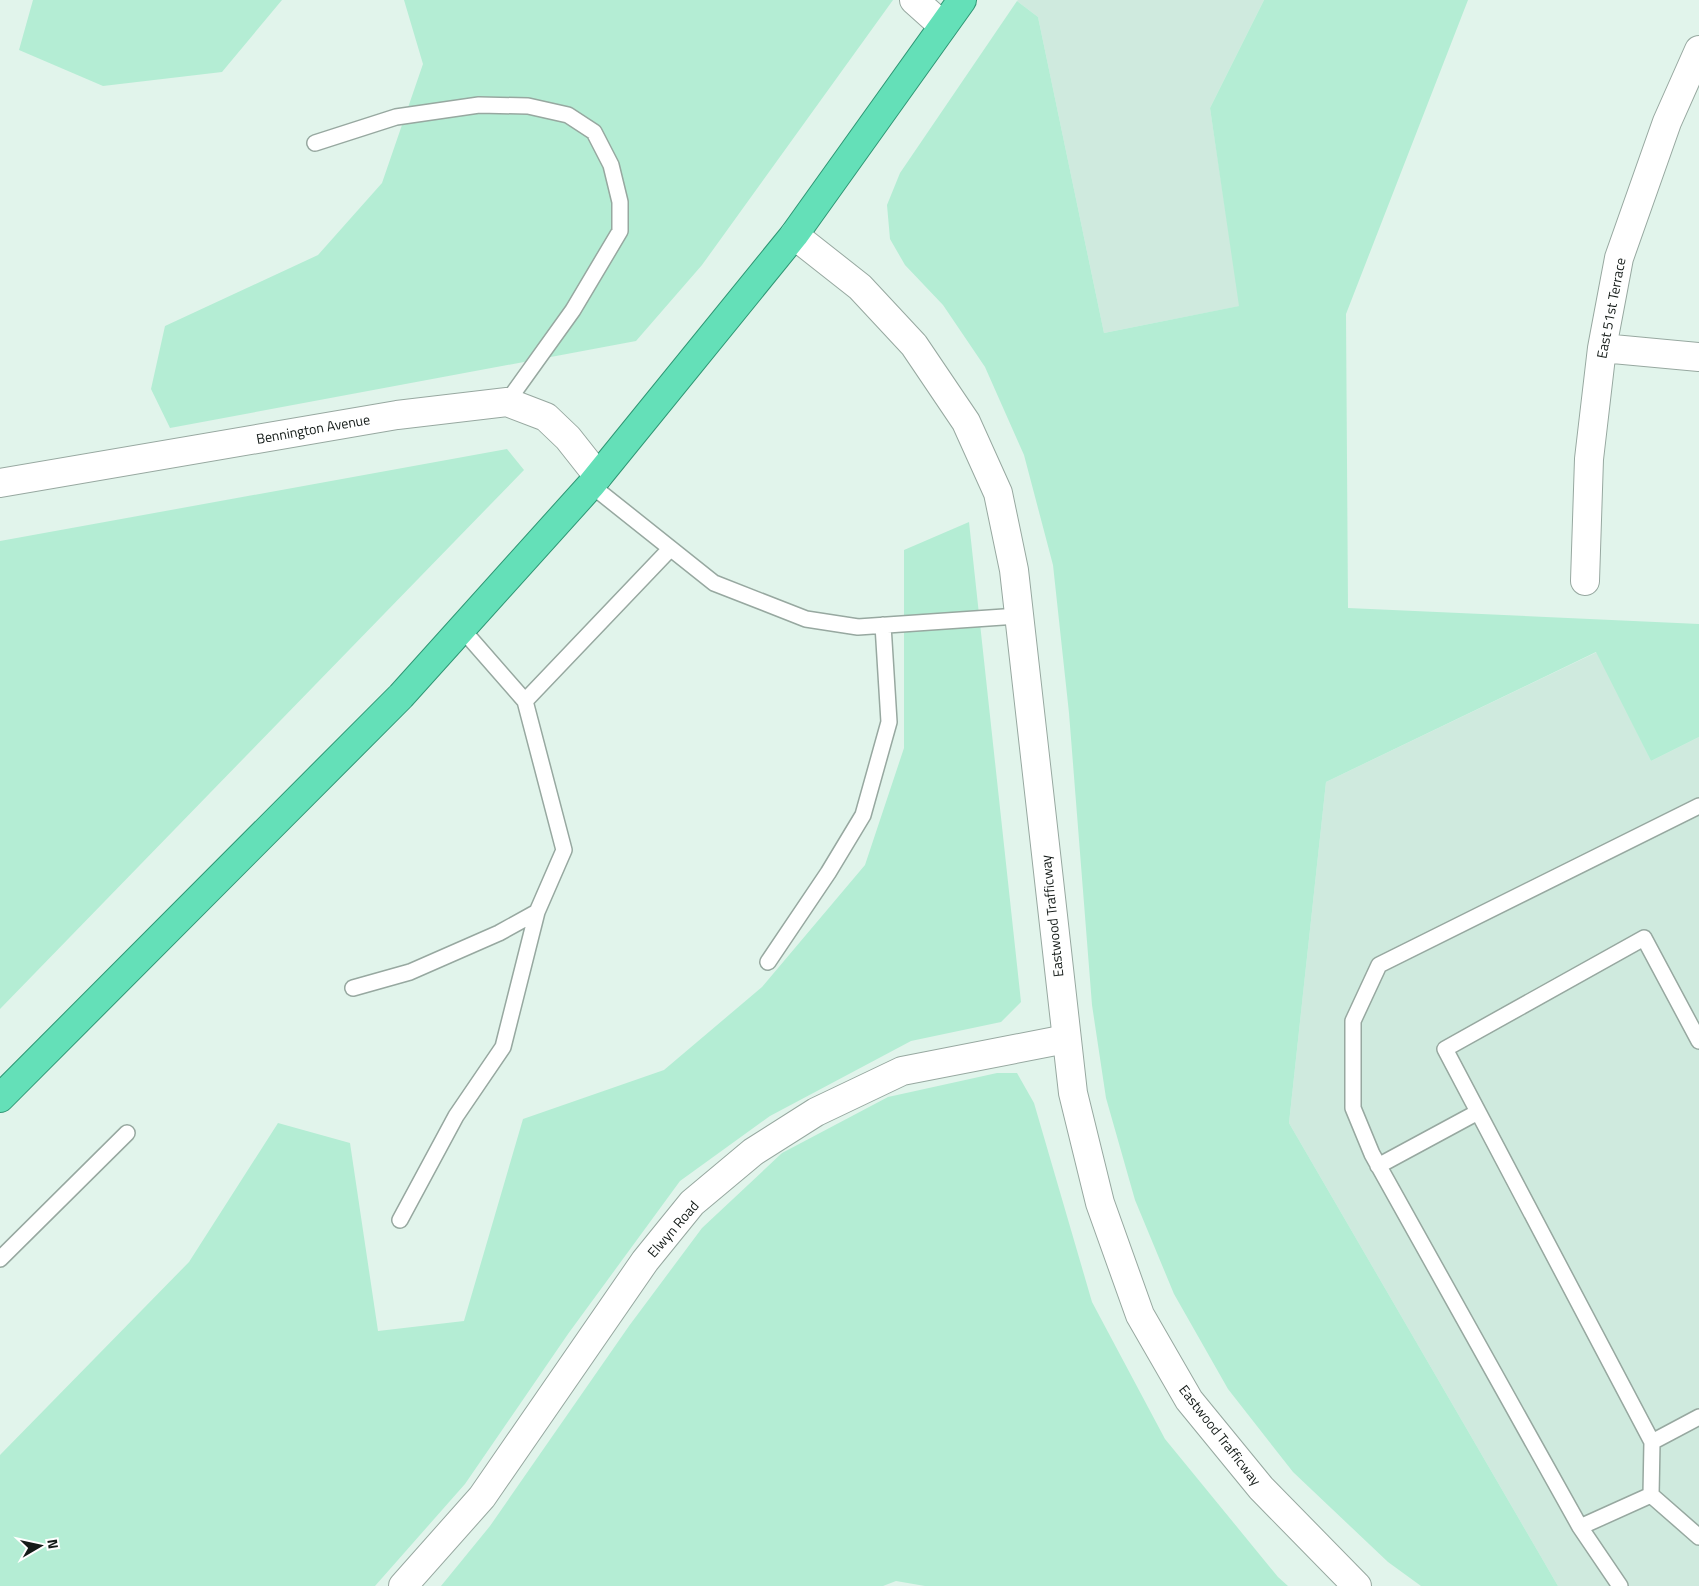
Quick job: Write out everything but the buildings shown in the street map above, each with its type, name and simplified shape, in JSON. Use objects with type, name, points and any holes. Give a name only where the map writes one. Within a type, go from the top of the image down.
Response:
[{"type":"highway","points":[[0,1098],[401,696],[595,480],[794,235],[962,0]]},
{"type":"street","points":[[914,0],[944,26]]},
{"type":"street","name":"East 51st Terrace","points":[[1585,581],[1589,459],[1602,348],[1619,258],[1667,122],[1699,50]]},
{"type":"street","name":"Eastwood Trafficway","points":[[794,235],[860,287],[914,345],[966,422],[998,493],[1014,570],[1072,1093],[1100,1203],[1140,1315],[1189,1400],[1261,1488],[1357,1586]]},
{"type":"street","points":[[1602,348],[1699,357]]},
{"type":"street","name":"Bennington Avenue","points":[[0,483],[397,415],[507,402],[546,417],[568,438],[595,480]]},
{"type":"street","name":"Elwyn Road","points":[[403,1586],[482,1497],[645,1261],[692,1204],[754,1152],[816,1112],[902,1071],[1066,1039]]},
{"type":"lane","points":[[315,143],[396,117],[480,105],[528,106],[568,115],[594,132],[612,165],[620,202],[620,231],[573,310],[507,402]]},
{"type":"lane","points":[[595,480],[670,549],[714,583],[806,619],[858,627],[1019,616]]},
{"type":"lane","points":[[525,701],[670,549]]},
{"type":"lane","points":[[768,962],[828,873],[863,815],[888,722],[883,625]]},
{"type":"lane","points":[[400,1220],[456,1116],[503,1047],[537,912],[564,850],[525,701],[462,629]]},
{"type":"lane","points":[[1620,1586],[1580,1527],[1378,1166],[1353,1108],[1353,1021],[1379,965],[1699,806]]},
{"type":"lane","points":[[353,988],[410,972],[499,933],[537,912]]},
{"type":"lane","points":[[1699,1041],[1644,938],[1445,1049],[1652,1442],[1651,1495],[1699,1537]]},
{"type":"lane","points":[[1378,1166],[1478,1112]]},
{"type":"lane","points":[[0,1259],[127,1133]]},
{"type":"lane","points":[[1652,1442],[1699,1417]]},
{"type":"lane","points":[[1580,1527],[1651,1495]]},
{"type":"shaded area","points":[[1018,0],[1264,0],[1210,108],[1240,306],[1104,333],[1038,17]]},
{"type":"shaded area","points":[[1597,652],[1651,761],[1699,737],[1699,1586],[1558,1586],[1289,1123],[1326,782]]},
{"type":"green space","points":[[33,0],[282,0],[222,72],[103,86],[19,50]]},
{"type":"green space","points":[[404,0],[893,0],[702,265],[636,341],[170,428],[151,389],[165,326],[318,255],[382,183],[423,64]]},
{"type":"green space","points":[[1264,0],[1468,0],[1346,314],[1348,608],[1699,624],[1699,737],[1651,761],[1596,652],[1326,782],[1289,1123],[1558,1586],[1421,1586],[1388,1562],[1293,1472],[1228,1389],[1174,1294],[1135,1200],[1106,1098],[1092,1005],[1069,713],[1053,565],[1024,455],[985,367],[943,305],[905,265],[890,239],[887,205],[900,173],[1017,1],[1038,17],[1104,333],[1239,306],[1210,108]]},
{"type":"green space","points":[[507,449],[524,470],[0,1009],[0,541]]},
{"type":"green space","points":[[969,522],[1021,1002],[1001,1022],[911,1041],[770,1116],[680,1181],[568,1334],[465,1484],[375,1586],[0,1586],[0,1455],[189,1262],[278,1123],[350,1143],[378,1331],[464,1321],[523,1119],[664,1070],[762,987],[865,865],[904,748],[904,550]]},
{"type":"green space","points":[[997,1073],[1017,1073],[1034,1103],[1092,1302],[1165,1439],[1278,1577],[1288,1586],[925,1586],[896,1581],[883,1586],[441,1586],[490,1526],[629,1326],[702,1228],[782,1153],[888,1097]]}]
